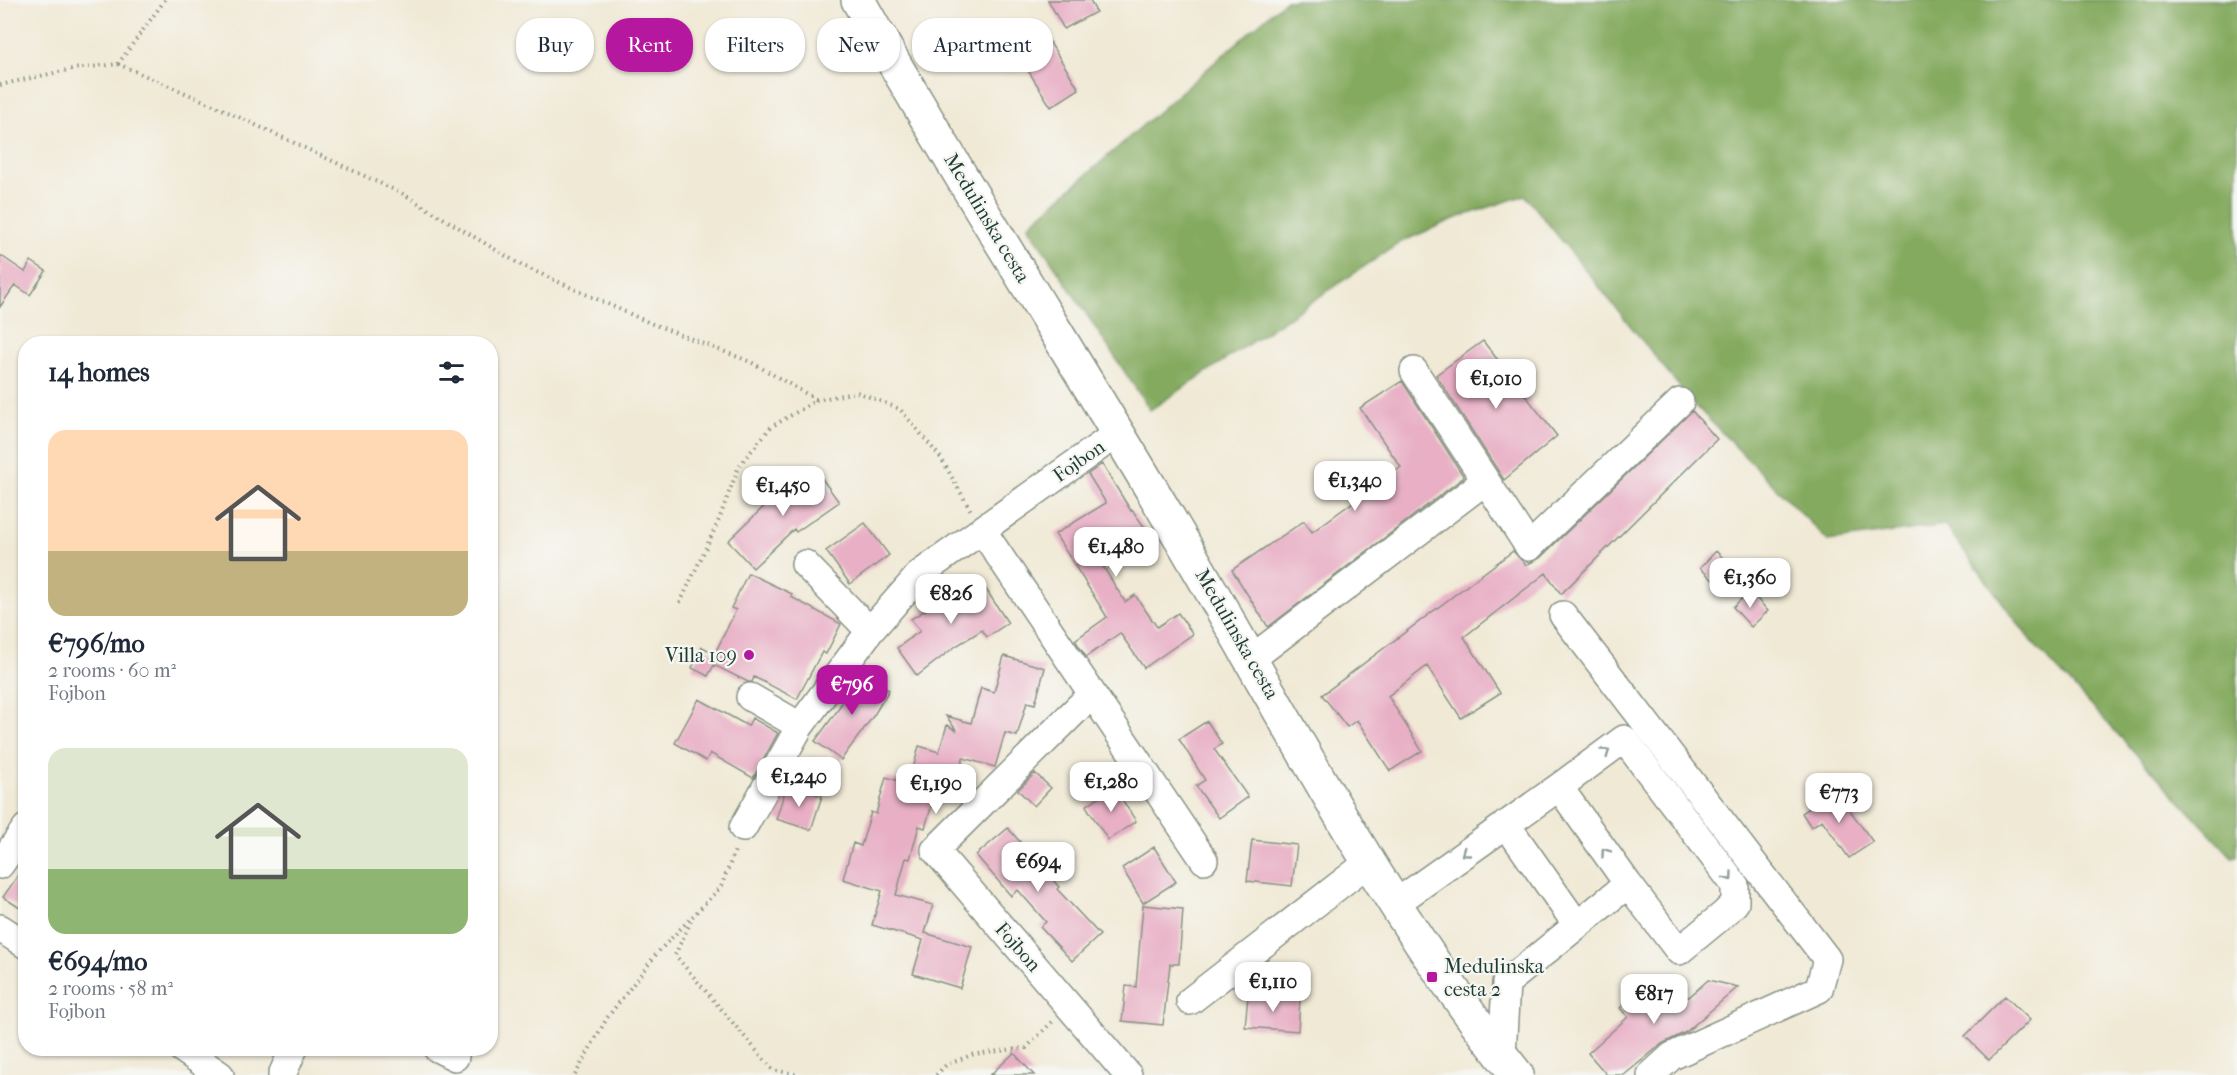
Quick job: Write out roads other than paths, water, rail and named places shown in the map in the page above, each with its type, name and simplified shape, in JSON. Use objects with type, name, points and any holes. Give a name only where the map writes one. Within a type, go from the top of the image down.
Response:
[{"type":"main road","name":"Medulinska cesta","points":[[858,0],[1118,433],[1369,862],[1462,1003],[1509,1065]]},
{"type":"street","points":[[1414,371],[1529,547],[1680,402]]},
{"type":"street","name":"Fojbon","points":[[743,828],[800,726],[870,631],[920,574],[1118,433]]},
{"type":"street","points":[[1251,658],[1485,481]]},
{"type":"street","points":[[982,530],[1204,860]]},
{"type":"street","points":[[806,564],[870,631]]},
{"type":"street","points":[[1563,615],[1827,959],[1819,989],[1672,1056],[1651,1075]]},
{"type":"street","name":"Fojbon","points":[[1092,694],[935,850],[1128,1075]]},
{"type":"street","points":[[750,697],[800,726]]},
{"type":"street","points":[[1396,903],[1624,739],[1735,885],[1734,903],[1679,951],[1559,787]]},
{"type":"street","points":[[1506,824],[1577,925]]},
{"type":"street","points":[[0,865],[18,839]]},
{"type":"street","points":[[1190,1001],[1369,862]]},
{"type":"street","points":[[1509,1065],[1506,983],[1628,884]]},
{"type":"street","points":[[0,928],[18,940]]},
{"type":"street","points":[[193,1056],[220,1075]]},
{"type":"street","points":[[282,1075],[290,1056]]},
{"type":"place","name":"Villa 109","points":[[749,655]]},
{"type":"place","name":"Medulinska cesta 2","points":[[1432,977]]}]
